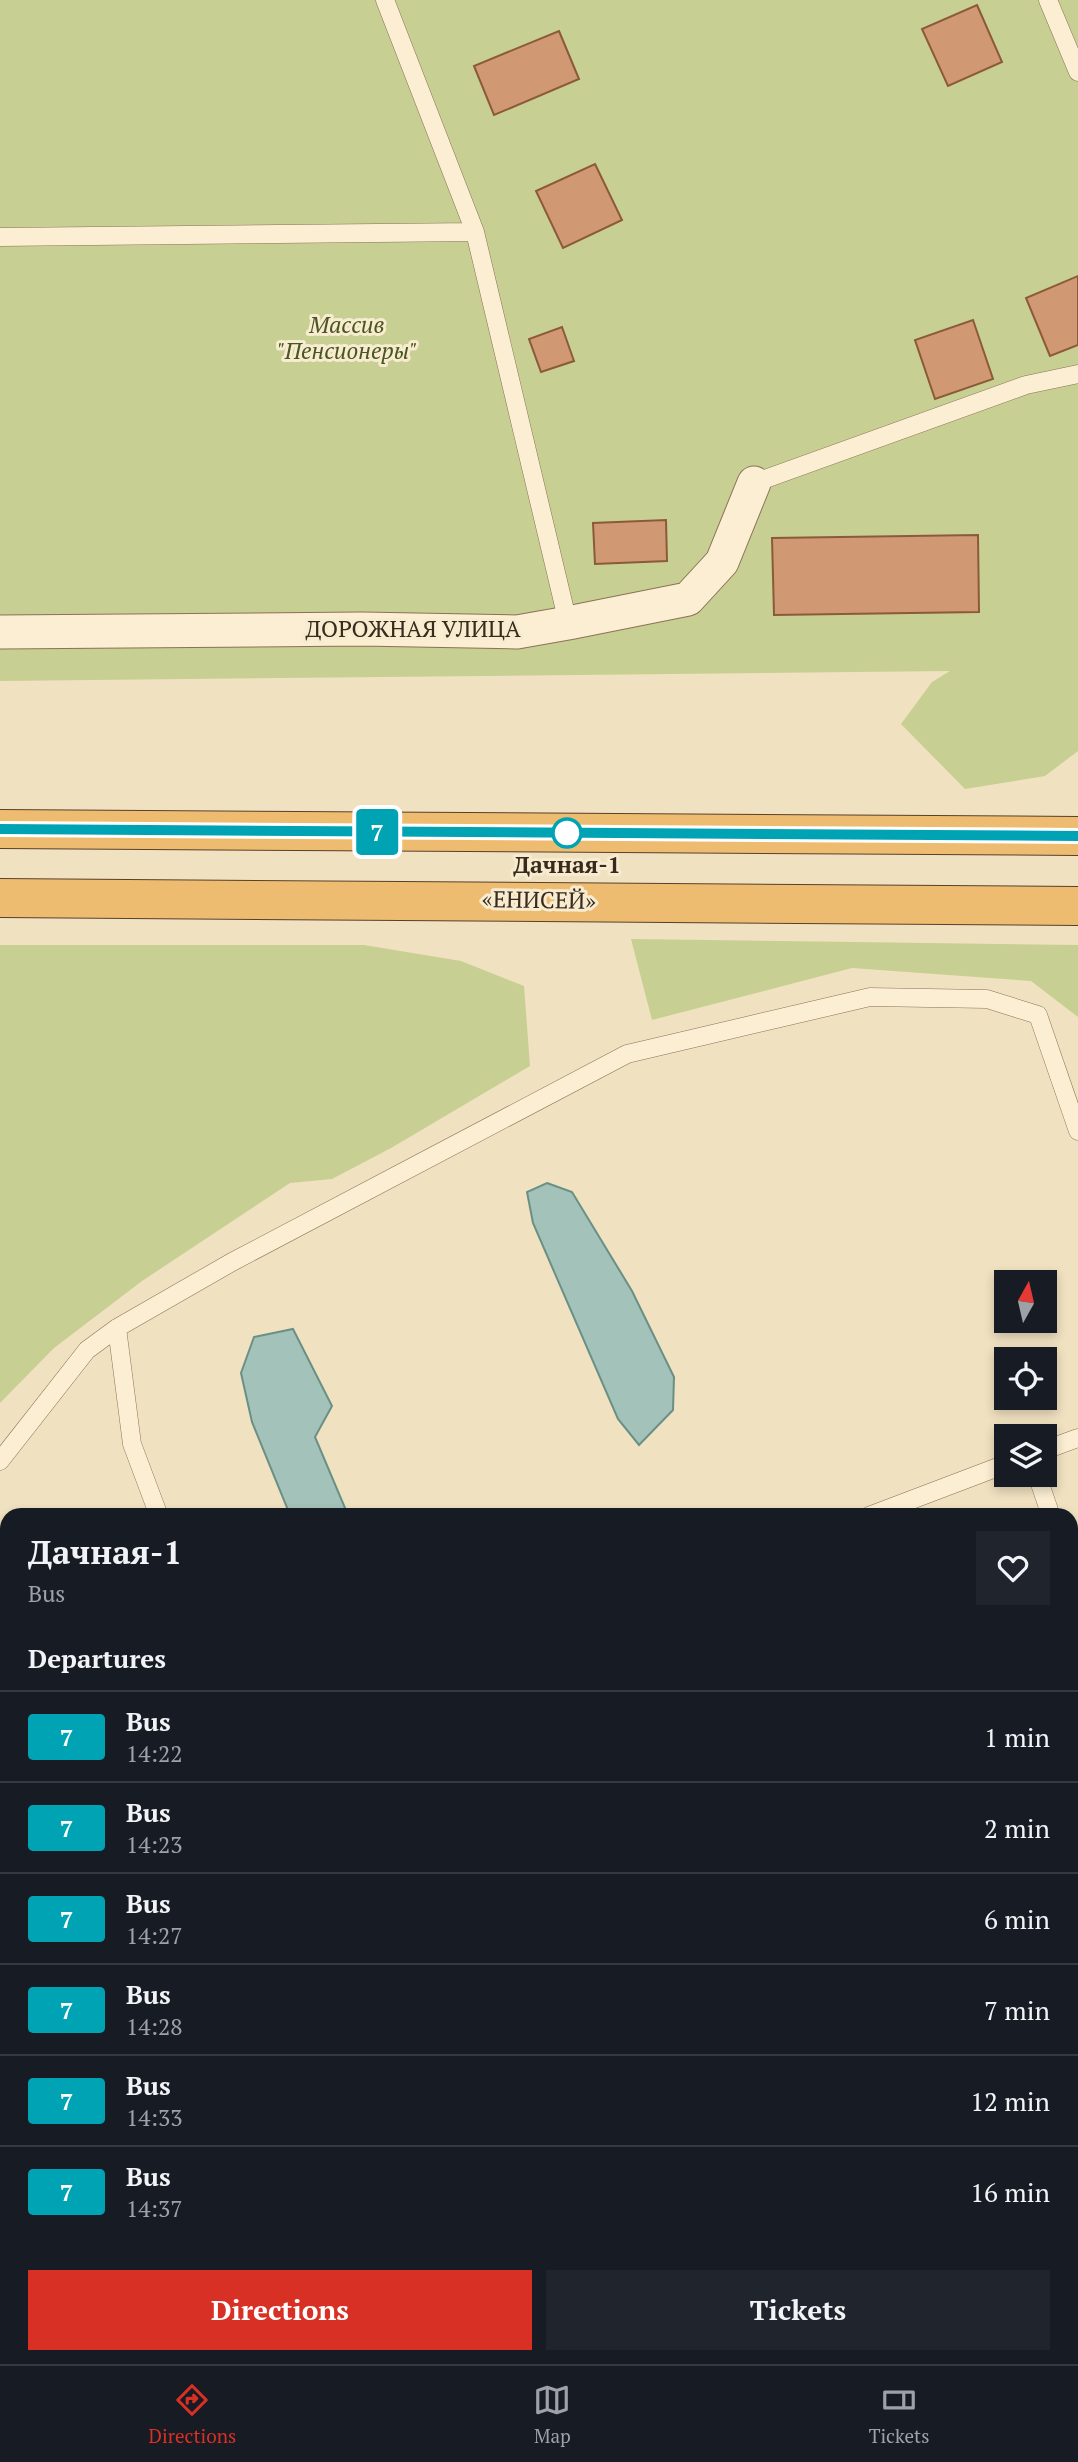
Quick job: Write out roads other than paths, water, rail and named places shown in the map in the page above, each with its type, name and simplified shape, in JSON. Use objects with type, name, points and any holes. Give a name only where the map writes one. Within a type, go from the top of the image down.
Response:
[{"type":"highway","points":[[0,829],[1076,832]]},
{"type":"highway","name":"«ЕНИСЕЙ»","points":[[0,898],[1078,906]]},
{"type":"street","name":"ДОРОЖНАЯ УЛИЦА","points":[[0,632],[362,629],[517,632],[568,623],[688,599],[722,562],[754,483]]},
{"type":"lane","points":[[385,0],[475,232],[568,623]]},
{"type":"lane","points":[[1048,0],[1078,72]]},
{"type":"lane","points":[[0,237],[475,232]]},
{"type":"lane","points":[[754,483],[1026,385],[1078,374]]},
{"type":"lane","points":[[0,1461],[87,1350],[117,1328],[232,1262],[627,1054],[870,997],[987,999],[1038,1015],[1078,1131]]},
{"type":"lane","points":[[117,1328],[132,1444],[156,1508]]},
{"type":"lane","points":[[1057,1446],[1078,1438]]},
{"type":"lane","points":[[890,1508],[994,1469]]},
{"type":"lane","points":[[1041,1487],[1048,1508]]},
{"type":"water","points":[[547,1183],[572,1192],[632,1291],[674,1377],[673,1410],[639,1445],[618,1419],[533,1223],[527,1192]]},
{"type":"water","points":[[293,1329],[332,1406],[315,1437],[345,1508],[287,1508],[252,1422],[241,1373],[254,1337]]},
{"type":"place","name":"Дачная-1","points":[[567,833]]},
{"type":"park label","name":"Массив \"Пенсионеры\"","points":[[347,338]]}]
